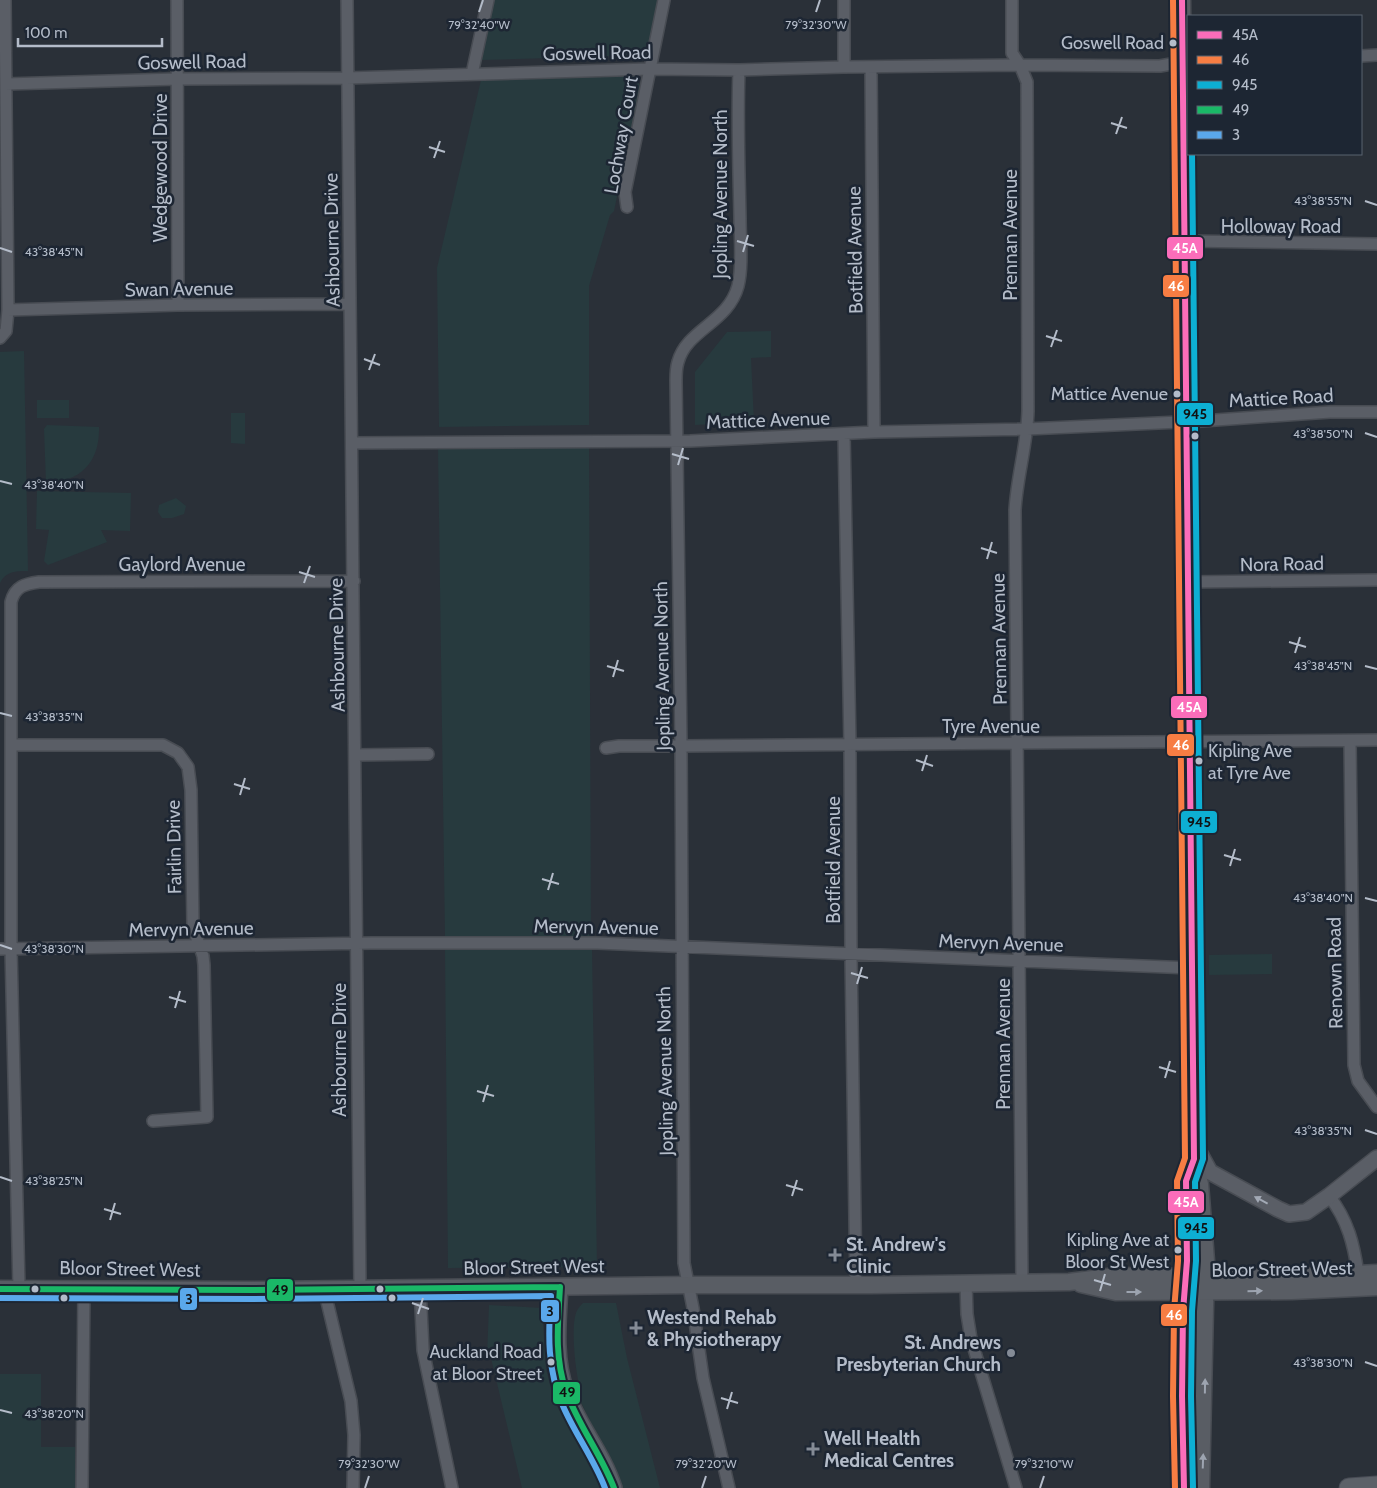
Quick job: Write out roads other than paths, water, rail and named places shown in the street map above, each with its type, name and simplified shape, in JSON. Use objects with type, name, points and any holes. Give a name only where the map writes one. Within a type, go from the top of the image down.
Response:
[{"type":"main road","points":[[1182,0],[1186,62],[1186,421],[1192,1128],[1194,1160],[1200,1184],[1206,1261],[1202,1488]]},
{"type":"main road","points":[[1184,1488],[1182,1396],[1186,1181],[1194,1160]]},
{"type":"main road","name":"Bloor Street West","points":[[1206,1284],[1377,1273]]},
{"type":"main road","name":"Bloor Street West","points":[[0,1288],[360,1289],[856,1285],[1069,1282],[1116,1276],[1185,1284],[1292,1291],[1377,1286]]},
{"type":"main road","points":[[1349,1488],[1377,1486]]},
{"type":"street","points":[[2,337],[7,327],[8,310],[6,0]]},
{"type":"street","name":"Wedgewood Drive","points":[[177,0],[178,305]]},
{"type":"street","name":"Ashbourne Drive","points":[[347,0],[360,1289]]},
{"type":"street","points":[[472,74],[488,0]]},
{"type":"street","name":"Lochway Court","points":[[627,207],[625,192],[664,0]]},
{"type":"street","points":[[844,0],[844,67]]},
{"type":"street","name":"Prennan Avenue","points":[[1012,0],[1012,53],[1020,65],[1027,82],[1028,429],[1017,483],[1015,510],[1022,1282]]},
{"type":"street","points":[[1362,56],[1377,55]]},
{"type":"street","name":"Goswell Road","points":[[6,84],[177,79],[347,78],[650,69],[739,70],[1020,65],[1160,66],[1186,62]]},
{"type":"street","name":"Botfield Avenue","points":[[871,67],[874,432]]},
{"type":"street","name":"Jopling Avenue North","points":[[729,1488],[703,1378],[693,1308],[684,1263],[681,746],[676,381],[678,360],[690,340],[719,318],[733,299],[739,281],[739,70]]},
{"type":"street","name":"Holloway Road","points":[[1185,242],[1377,244]]},
{"type":"street","name":"Swan Avenue","points":[[8,310],[178,305],[350,304]]},
{"type":"street","name":"Mattice Road","points":[[1186,421],[1330,412],[1377,412]]},
{"type":"street","name":"Mattice Avenue","points":[[352,443],[676,441],[874,432],[1028,429],[1186,421]]},
{"type":"street","name":"Botfield Avenue","points":[[844,434],[850,745],[856,1285]]},
{"type":"street","name":"Nora Road","points":[[1188,582],[1377,580]]},
{"type":"street","name":"Gaylord Avenue","points":[[6,645],[14,594],[23,585],[39,582],[354,581]]},
{"type":"street","points":[[6,645],[12,745],[6,949],[19,1288]]},
{"type":"street","name":"Tyre Avenue","points":[[606,748],[619,746],[1377,740]]},
{"type":"street","name":"Renown Road","points":[[1350,741],[1354,1066],[1358,1081],[1377,1107]]},
{"type":"street","name":"Fairlin Drive","points":[[12,745],[154,744],[171,748],[178,753],[188,767],[190,780],[193,927],[204,965],[207,1117],[153,1121]]},
{"type":"street","points":[[356,755],[428,754]]},
{"type":"street","name":"Mervyn Avenue","points":[[6,949],[588,943],[1192,968]]},
{"type":"street","points":[[1192,1128],[1198,1152],[1210,1172],[1290,1214],[1301,1214],[1329,1196],[1377,1158]]},
{"type":"street","points":[[1329,1196],[1338,1208],[1351,1236],[1358,1274]]},
{"type":"street","points":[[966,1283],[967,1314],[971,1340],[1016,1488]]},
{"type":"street","points":[[560,1287],[559,1358],[563,1382],[575,1411],[606,1468],[614,1488]]},
{"type":"street","points":[[82,1488],[84,1288]]},
{"type":"street","points":[[420,1288],[423,1350],[452,1488]]},
{"type":"street","points":[[324,1289],[351,1401],[354,1435],[353,1488]]},
{"type":"place","name":"Goswell Road","points":[[1173,43]]},
{"type":"place","name":"Mattice Avenue","points":[[1177,394]]},
{"type":"place","name":"Kipling Ave at Tyre Ave","points":[[1199,761]]},
{"type":"place","name":"Kipling Ave at Bloor St West","points":[[1178,1250]]},
{"type":"place","name":"St. Andrew's Clinic","points":[[835,1255]]},
{"type":"place","name":"Westend Rehab & Physiotherapy","points":[[636,1328]]},
{"type":"place","name":"St. Andrews Presbyterian Church","points":[[1011,1353]]},
{"type":"place","name":"Auckland Road at Bloor Street","points":[[551,1362]]},
{"type":"place","name":"Well Health Medical Centres","points":[[813,1449]]}]
